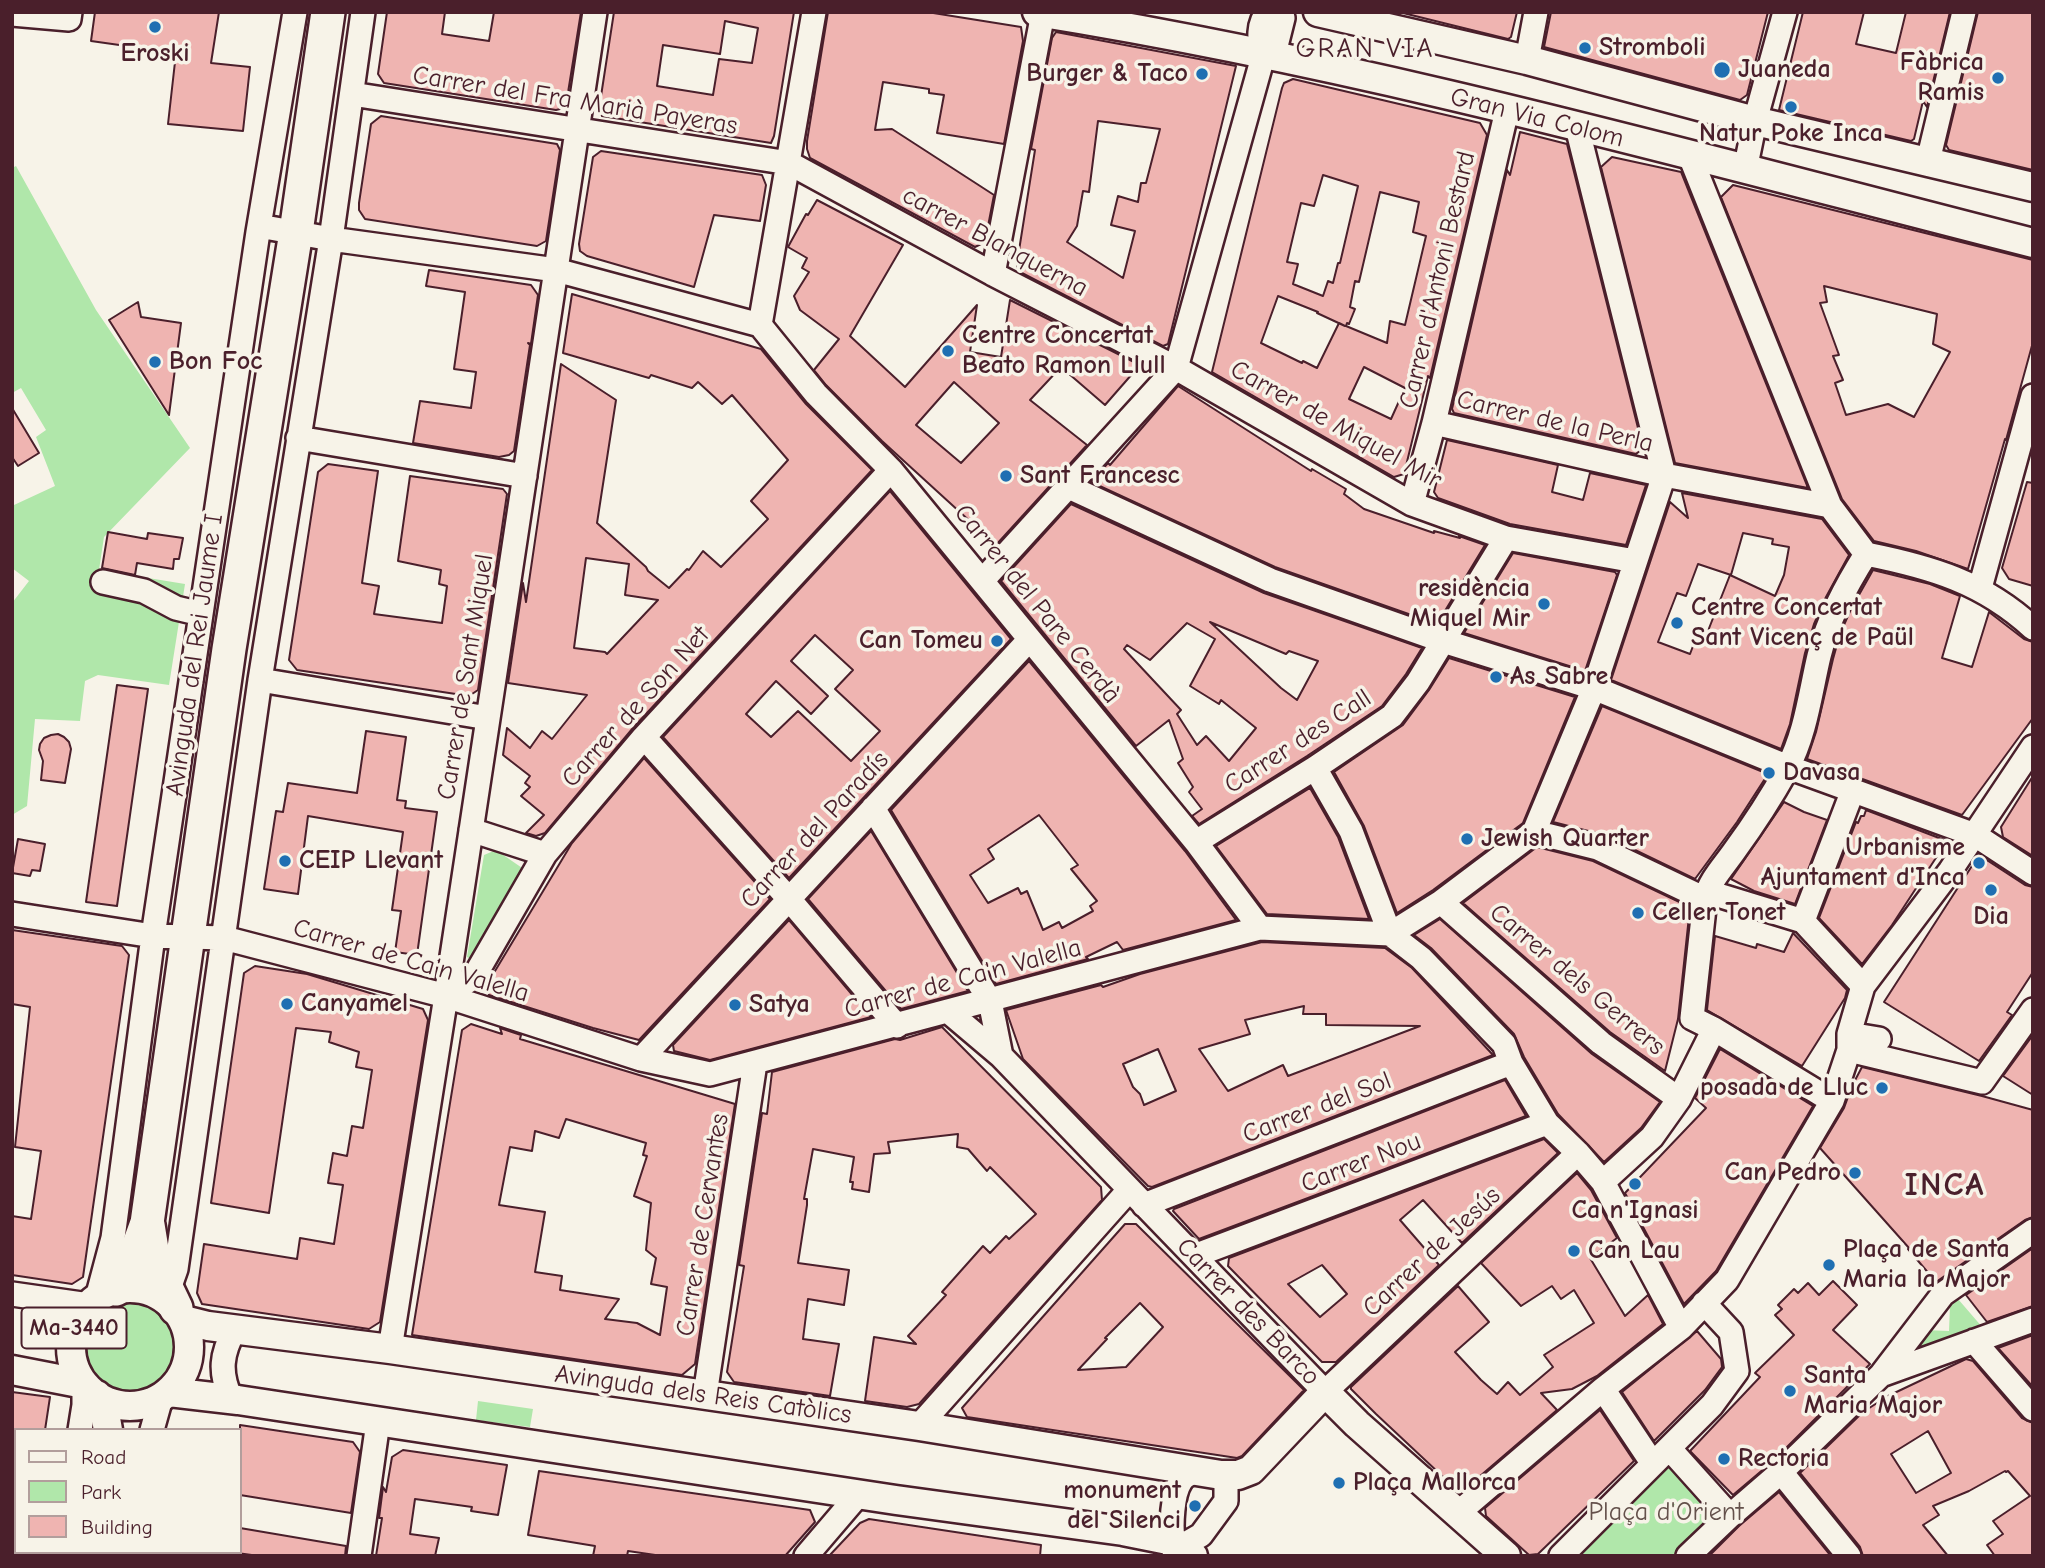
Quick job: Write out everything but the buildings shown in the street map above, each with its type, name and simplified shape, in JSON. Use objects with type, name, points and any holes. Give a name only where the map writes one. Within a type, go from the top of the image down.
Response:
[{"type":"highway","name":"Avinguda del Rei Jaume I","points":[[147,1223],[229,649],[296,232],[328,12]]},
{"type":"highway","points":[[101,1297],[131,1267],[147,1223]]},
{"type":"highway","points":[[147,1223],[154,1262],[176,1307]]},
{"type":"main road","name":"Gran Via Colom","points":[[1038,12],[1264,53],[1577,127],[2033,243]]},
{"type":"main road","name":"Gran Via Colom","points":[[1318,12],[1527,60],[1755,121],[2033,187]]},
{"type":"main road","name":"Ma-3440","points":[[90,1390],[72,1360],[71,1343],[83,1310],[101,1297],[135,1287],[153,1292],[176,1307]]},
{"type":"main road","name":"Avinguda dels Reis Catòlics","points":[[176,1307],[208,1326],[390,1349],[919,1426],[1208,1473]]},
{"type":"main road","points":[[132,1428],[157,1406],[177,1384],[186,1369],[190,1351],[189,1334],[176,1307]]},
{"type":"main road","name":"Ma-3440","points":[[12,1368],[47,1358],[71,1343]]},
{"type":"main road","name":"Ma-3440","points":[[12,1368],[90,1390],[117,1404],[157,1406]]},
{"type":"main road","points":[[90,1390],[104,1413],[108,1428]]},
{"type":"main road","points":[[1208,1473],[1238,1475],[1251,1470],[1325,1392]]},
{"type":"main road","name":"Carrer des Barco","points":[[1325,1392],[1357,1424],[1506,1556]]},
{"type":"main road","points":[[157,1406],[231,1399],[1123,1531],[1181,1550]]},
{"type":"street","points":[[12,14],[69,19],[70,12]]},
{"type":"street","name":"Avinguda del Rei Jaume I","points":[[101,1297],[113,1238],[153,936],[259,226],[295,12]]},
{"type":"street","points":[[176,1307],[176,1269],[260,680],[331,239],[363,12]]},
{"type":"street","name":"Carrer de Sant Miquel","points":[[390,1349],[595,12]]},
{"type":"street","points":[[259,226],[331,239],[556,270],[760,325],[814,12]]},
{"type":"street","points":[[982,581],[1176,368],[1264,53],[1259,43],[1263,18],[1268,12]]},
{"type":"street","points":[[1264,53],[1276,46],[1283,18],[1281,12]]},
{"type":"street","points":[[1527,60],[1536,12]]},
{"type":"street","points":[[1745,170],[1755,121],[1785,12]]},
{"type":"street","points":[[1928,161],[1964,12]]},
{"type":"street","points":[[993,274],[1043,13]]},
{"type":"street","name":"Carrer del Fra Marià Payeras","points":[[352,94],[789,163]]},
{"type":"street","name":"Carrer d'Antoni Bestard","points":[[1412,504],[1434,423],[1507,110]]},
{"type":"street","points":[[1390,934],[1441,902],[1534,832],[1594,688],[1664,475],[1577,127]]},
{"type":"street","points":[[1690,156],[1830,506],[1866,554],[1914,564],[1980,588],[2033,628]]},
{"type":"street","name":"carrer Blanquerna","points":[[789,163],[993,274],[1176,368]]},
{"type":"street","name":"Carrer del Pare Cerdà","points":[[760,325],[816,394],[891,470],[1196,842],[1260,929]]},
{"type":"street","name":"Carrer de Miquel Mir","points":[[1176,368],[1412,504],[1506,538],[1635,561]]},
{"type":"street","points":[[1980,588],[2033,396]]},
{"type":"street","name":"Carrer de la Perla","points":[[1434,423],[1664,475],[1830,506]]},
{"type":"street","points":[[299,438],[524,476]]},
{"type":"street","name":"Carrer de Son Net","points":[[446,996],[474,977],[545,854],[644,737],[891,470]]},
{"type":"street","points":[[1069,487],[1270,580],[1443,641],[1594,688],[1788,767],[1975,835],[2033,873]]},
{"type":"street","name":"Carrer des Call","points":[[1196,842],[1315,768],[1392,716],[1418,682],[1506,538]]},
{"type":"street","points":[[1832,1101],[1692,1018],[1708,886],[1736,849],[1788,767],[1809,711],[1820,654],[1833,614],[1866,554]]},
{"type":"street","points":[[103,582],[144,591],[176,608],[201,614]]},
{"type":"street","name":"Carrer del Paradís","points":[[642,1059],[1029,640]]},
{"type":"street","points":[[260,680],[488,718]]},
{"type":"street","points":[[644,737],[789,899],[897,1026]]},
{"type":"street","points":[[1458,1513],[1681,1328],[1727,1280],[1832,1101],[1863,986],[1975,835],[2033,747]]},
{"type":"street","points":[[1315,768],[1351,831],[1390,934],[1421,958],[1504,1044],[1511,1063],[1546,1122],[1603,1182],[1681,1328]]},
{"type":"street","points":[[1803,921],[1853,790]]},
{"type":"street","points":[[873,808],[990,1001],[1001,1056]]},
{"type":"street","points":[[471,830],[545,854]]},
{"type":"street","points":[[1534,832],[1598,848],[1705,900],[1718,895],[1803,921],[1863,986]]},
{"type":"street","name":"Carrer dels Gerrers","points":[[1441,902],[1601,1043],[1679,1099]]},
{"type":"street","name":"Carrer de Ca'n Valella","points":[[12,914],[153,936],[224,938],[446,996],[642,1059],[710,1074],[1260,929],[1390,934]]},
{"type":"street","points":[[1849,1042],[1982,1082],[2033,1010]]},
{"type":"street","name":"Carrer des Barco","points":[[949,1012],[1001,1056],[1325,1392]]},
{"type":"street","points":[[1603,1182],[1652,1137],[1679,1099],[1714,1029]]},
{"type":"street","points":[[1849,1042],[1879,1039]]},
{"type":"street","name":"Carrer de Cervantes","points":[[705,1395],[755,1063]]},
{"type":"street","name":"Carrer del Sol","points":[[1136,1198],[1511,1063]]},
{"type":"street","name":"Carrer Nou","points":[[1195,1256],[1546,1122]]},
{"type":"street","name":"Carrer de Jesús","points":[[1325,1392],[1578,1153]]},
{"type":"street","points":[[919,1426],[1136,1198]]},
{"type":"street","points":[[1688,1556],[1781,1472],[1881,1375],[1943,1294],[2033,1231]]},
{"type":"street","points":[[12,1294],[101,1297]]},
{"type":"street","points":[[1561,1556],[1712,1405],[1737,1371],[1731,1332],[1704,1303]]},
{"type":"street","points":[[1881,1375],[2033,1320]]},
{"type":"street","points":[[231,1399],[224,1382],[224,1356],[236,1329]]},
{"type":"street","points":[[1974,1341],[2033,1409]]},
{"type":"street","points":[[80,1428],[84,1405],[90,1390]]},
{"type":"street","points":[[1603,1390],[1661,1456],[1730,1516]]},
{"type":"street","points":[[359,1556],[378,1422]]},
{"type":"street","points":[[1781,1472],[1849,1556]]},
{"type":"street","points":[[1208,1473],[1226,1483],[1227,1501],[1200,1535],[1181,1550],[1171,1526],[1179,1483],[1186,1476],[1208,1473]]},
{"type":"street","points":[[806,1556],[859,1494]]},
{"type":"green space","points":[[16,166],[96,310],[190,448],[104,537],[99,570],[185,584],[169,685],[98,675],[85,681],[80,721],[35,719],[27,806],[12,815],[12,603],[29,581],[12,568],[12,502],[14,505],[55,486],[36,437],[46,430],[21,388],[12,393],[12,168]]},
{"type":"green space","points":[[496,850],[528,872],[475,962],[467,957],[484,855]]},
{"type":"green space","points":[[1958,1299],[1983,1328],[1906,1353],[1924,1330],[1949,1331],[1950,1305]]},
{"type":"green space","points":[[131,1301],[148,1305],[163,1315],[173,1330],[177,1347],[173,1364],[163,1379],[148,1389],[131,1393],[114,1389],[99,1379],[89,1364],[85,1347],[89,1330],[99,1315],[114,1305]]},
{"type":"green space","points":[[478,1401],[533,1409],[530,1427],[476,1420]]},
{"type":"green space","name":"Plaça d'Orient","points":[[1669,1448],[1730,1516],[1688,1556],[1572,1556]]},
{"type":"place","name":"Eroski","points":[[155,27]]},
{"type":"place","name":"Stromboli","points":[[1585,48]]},
{"type":"place","name":"Juaneda","points":[[1722,70]]},
{"type":"place","name":"Burger & Taco","points":[[1202,74]]},
{"type":"place","name":"Fàbrica Ramis","points":[[1998,78]]},
{"type":"place","name":"Natur Poke Inca","points":[[1791,107]]},
{"type":"place","name":"Centre Concertat Beato Ramon Llull","points":[[948,351]]},
{"type":"place","name":"Bon Foc","points":[[155,362]]},
{"type":"place","name":"Sant Francesc","points":[[1006,476]]},
{"type":"place","name":"residència Miquel Mir","points":[[1544,604]]},
{"type":"place","name":"Centre Concertat Sant Vicenç de Paül","points":[[1677,623]]},
{"type":"place","name":"Can Tomeu","points":[[997,641]]},
{"type":"place","name":"As Sabre","points":[[1496,677]]},
{"type":"place","name":"Davasa","points":[[1769,773]]},
{"type":"place","name":"Jewish Quarter","points":[[1467,839]]},
{"type":"place","name":"CEIP Llevant","points":[[285,861]]},
{"type":"place","name":"Urbanisme Ajuntament d'Inca","points":[[1979,863]]},
{"type":"place","name":"Dia","points":[[1991,890]]},
{"type":"place","name":"Celler Tonet","points":[[1638,913]]},
{"type":"place","name":"Canyamel","points":[[287,1004]]},
{"type":"place","name":"Satya","points":[[735,1005]]},
{"type":"place","name":"posada de Lluc","points":[[1882,1088]]},
{"type":"place","name":"Can Pedro","points":[[1855,1173]]},
{"type":"place","name":"Ca n'Ignasi","points":[[1635,1184]]},
{"type":"place","name":"Can Lau","points":[[1574,1251]]},
{"type":"place","name":"Plaça de Santa Maria la Major","points":[[1829,1265]]},
{"type":"place","name":"Santa Maria Major","points":[[1790,1391]]},
{"type":"place","name":"Rectoria","points":[[1724,1459]]},
{"type":"place","name":"Plaça Mallorca","points":[[1339,1483]]},
{"type":"place","name":"monument del Silenci","points":[[1195,1506]]},
{"type":"district","name":"GRAN VIA","points":[[1365,49]]},
{"type":"district","name":"INCA","points":[[1945,1186]]}]
